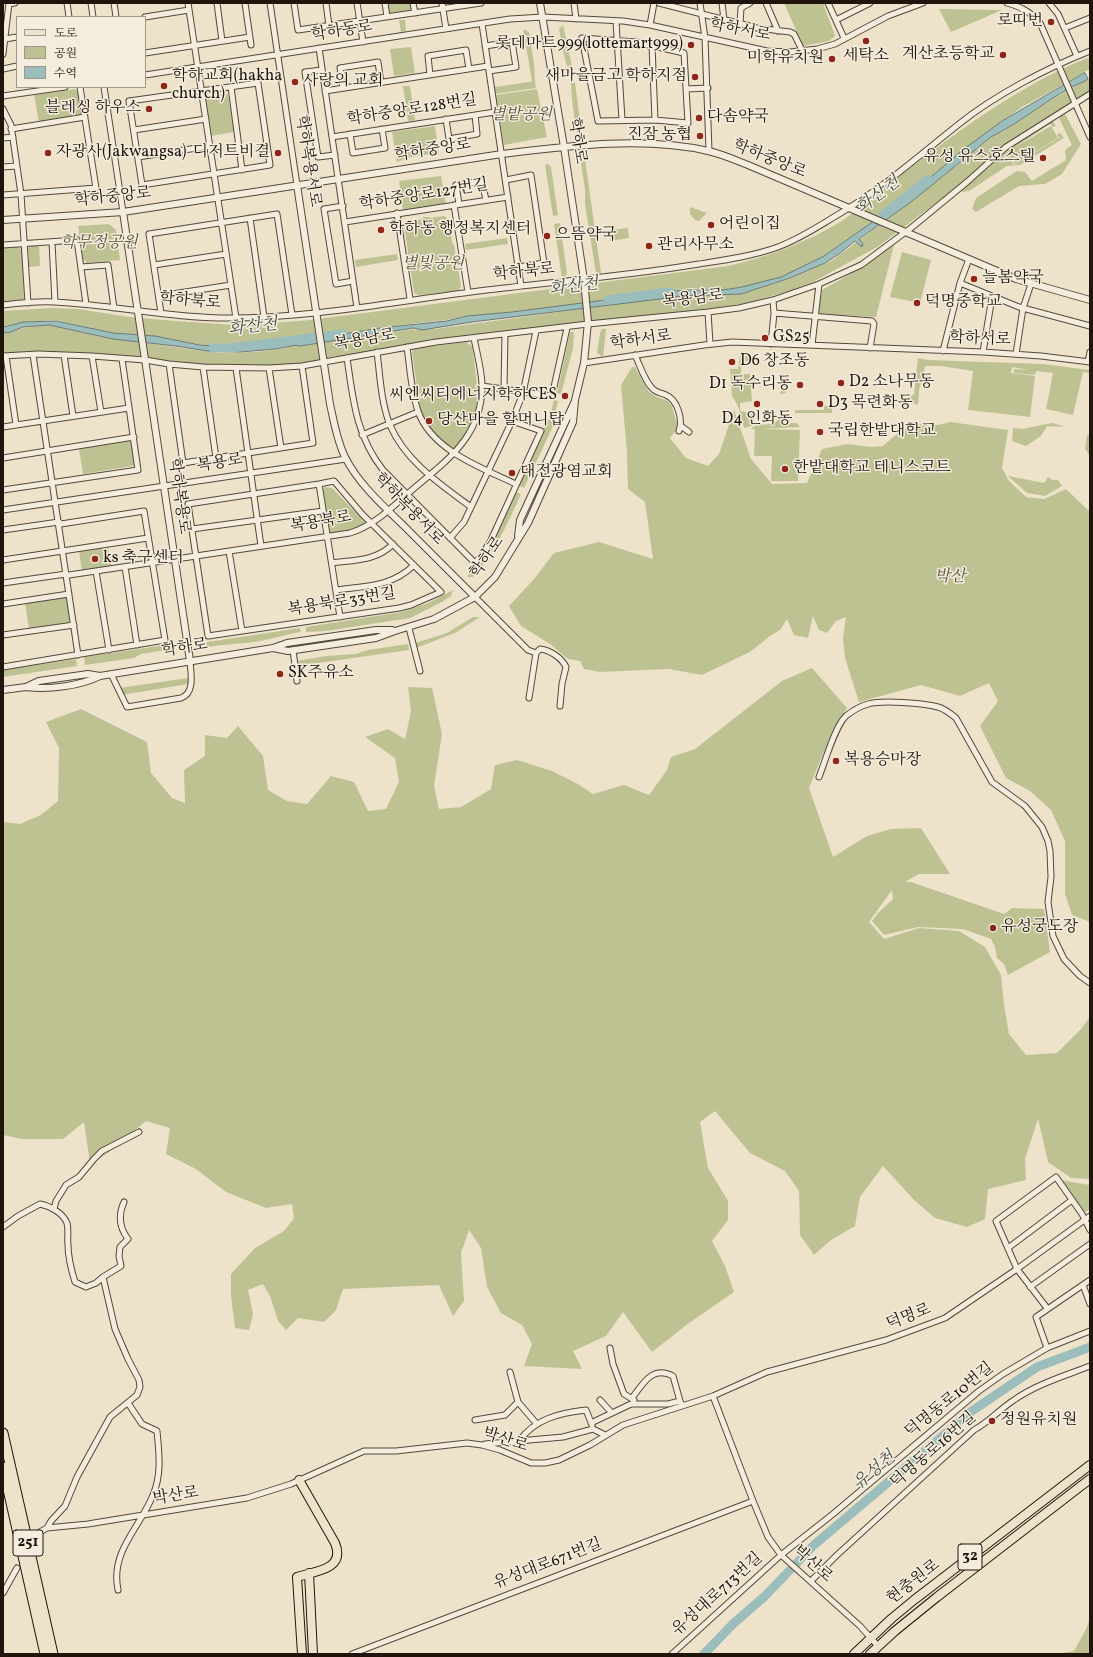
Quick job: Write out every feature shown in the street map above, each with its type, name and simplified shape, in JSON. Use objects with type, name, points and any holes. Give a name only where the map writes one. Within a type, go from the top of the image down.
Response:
[{"type":"highway","name":"251","points":[[3,1433],[53,1654]]},
{"type":"highway","name":"251","points":[[3,1467],[46,1654]]},
{"type":"main road","name":"현충원로","points":[[854,1654],[871,1637],[914,1600],[1090,1465]]},
{"type":"main road","name":"현충원로","points":[[870,1654],[937,1597],[1090,1479]]},
{"type":"main road","points":[[299,1480],[337,1548],[337,1554],[332,1564],[324,1570],[297,1577],[302,1654]]},
{"type":"main road","points":[[309,1573],[313,1654]]},
{"type":"street","points":[[3,53],[9,4],[15,3]]},
{"type":"street","points":[[67,3],[69,16]]},
{"type":"street","points":[[91,3],[93,16]]},
{"type":"street","points":[[114,3],[116,16]]},
{"type":"street","points":[[188,3],[236,318]]},
{"type":"street","points":[[216,3],[222,41]]},
{"type":"street","points":[[245,3],[251,45]]},
{"type":"street","name":"학하복용서로","points":[[270,3],[335,430],[346,458],[364,484],[388,510],[528,650],[536,653]]},
{"type":"street","points":[[294,3],[298,30],[415,13],[442,6],[481,3]]},
{"type":"street","points":[[326,3],[329,26]]},
{"type":"street","points":[[357,3],[363,42]]},
{"type":"street","points":[[385,3],[387,17]]},
{"type":"street","points":[[413,3],[415,13]]},
{"type":"street","name":"학하로","points":[[273,648],[288,651],[376,638],[434,619],[475,597],[495,577],[511,552],[517,540],[520,520],[575,400],[584,362],[588,323],[584,282],[564,147],[540,3]]},
{"type":"street","points":[[574,3],[576,19]]},
{"type":"street","points":[[650,25],[654,3]]},
{"type":"street","points":[[659,3],[679,5],[702,14],[767,30],[790,32],[794,34],[802,50]]},
{"type":"street","points":[[700,3],[705,38],[708,88],[709,151]]},
{"type":"street","points":[[722,3],[724,20]]},
{"type":"street","points":[[740,24],[741,8],[750,3]]},
{"type":"street","points":[[766,3],[778,31]]},
{"type":"street","points":[[828,3],[844,38]]},
{"type":"street","points":[[836,20],[861,5],[870,3]]},
{"type":"street","name":"학하서로","points":[[543,17],[616,21],[650,25],[767,51],[790,52],[817,49],[835,44],[888,16],[923,3]]},
{"type":"street","points":[[1007,3],[1028,11],[1040,23],[1090,137]]},
{"type":"street","points":[[1049,3],[1058,14],[1077,56]]},
{"type":"street","points":[[442,6],[446,29]]},
{"type":"street","points":[[146,17],[189,10]]},
{"type":"street","name":"학하동로","points":[[146,75],[446,29],[543,17]]},
{"type":"street","points":[[1065,28],[1090,18]]},
{"type":"street","points":[[616,21],[622,120]]},
{"type":"street","name":"학하중앙로128번길","points":[[482,24],[502,154]]},
{"type":"street","points":[[5,39],[16,36]]},
{"type":"street","points":[[146,53],[250,37]]},
{"type":"street","points":[[582,38],[617,40],[652,45],[684,53],[688,123],[655,120],[598,121],[582,38]]},
{"type":"street","name":"학하중앙로128번길","points":[[326,91],[469,69],[516,67],[512,42],[485,46]]},
{"type":"street","points":[[652,45],[655,120]]},
{"type":"street","points":[[319,48],[357,308]]},
{"type":"street","points":[[430,75],[428,56],[466,50],[469,69]]},
{"type":"street","name":"학하북로","points":[[3,305],[28,302],[55,302],[86,304],[138,313],[161,313],[202,317],[264,317],[316,313],[410,299],[521,286],[584,282],[750,255],[775,248],[805,236],[850,208],[932,146],[961,122],[990,103],[1058,64],[1090,51]]},
{"type":"street","points":[[343,88],[340,68],[378,62],[381,83]]},
{"type":"street","points":[[3,69],[16,66]]},
{"type":"street","points":[[322,70],[305,72],[318,157],[335,155]]},
{"type":"street","points":[[258,82],[270,165],[142,185],[129,101],[202,90],[258,82]]},
{"type":"street","points":[[230,87],[242,170]]},
{"type":"street","points":[[3,96],[58,88]]},
{"type":"street","points":[[3,195],[96,188],[80,88]]},
{"type":"street","points":[[104,88],[138,313]]},
{"type":"street","points":[[686,88],[708,88]]},
{"type":"street","name":"복용남로","points":[[16,425],[4,356],[64,354],[122,359],[145,359],[169,364],[203,367],[269,368],[302,366],[324,360],[347,358],[408,347],[567,328],[588,323],[708,312],[738,308],[773,300],[819,284],[861,265],[967,182],[1006,147],[1074,102],[1090,94]]},
{"type":"street","points":[[3,109],[13,138],[21,194],[24,218],[28,302]]},
{"type":"street","name":"학하중앙로128번길","points":[[332,137],[495,112]]},
{"type":"street","points":[[446,119],[449,139],[477,134],[475,115]]},
{"type":"street","points":[[11,129],[85,117]]},
{"type":"street","points":[[134,130],[206,119]]},
{"type":"street","points":[[350,134],[353,153],[385,148],[382,129]]},
{"type":"street","points":[[3,138],[13,138]]},
{"type":"street","name":"학하중앙로","points":[[3,220],[123,212],[502,154],[564,147],[629,144],[670,145],[709,151],[748,165],[905,232]]},
{"type":"street","points":[[138,157],[210,146]]},
{"type":"street","name":"학하중앙로127번길","points":[[502,154],[521,286]]},
{"type":"street","points":[[3,167],[17,166]]},
{"type":"street","name":"학하중앙로127번길","points":[[506,180],[531,175],[544,263],[518,267]]},
{"type":"street","points":[[468,292],[456,204],[456,185],[482,181],[486,200]]},
{"type":"street","name":"학하중앙로127번길","points":[[345,222],[508,197]]},
{"type":"street","points":[[343,206],[324,209],[336,284],[353,281]]},
{"type":"street","points":[[397,213],[410,299]]},
{"type":"street","points":[[161,313],[149,234],[277,214],[292,315]]},
{"type":"street","points":[[250,218],[264,317]]},
{"type":"street","points":[[905,232],[1031,284],[1090,300]]},
{"type":"street","points":[[3,245],[77,240],[86,304]]},
{"type":"street","points":[[52,242],[55,302]]},
{"type":"street","points":[[154,265],[226,254]]},
{"type":"street","points":[[943,351],[960,283],[969,259]]},
{"type":"street","points":[[81,267],[108,265],[114,308]]},
{"type":"street","points":[[960,283],[992,297],[1023,308],[1090,326]]},
{"type":"street","points":[[812,344],[819,284]]},
{"type":"street","points":[[1016,354],[1023,308],[1031,284]]},
{"type":"street","points":[[159,296],[231,285]]},
{"type":"street","points":[[983,352],[992,297]]},
{"type":"street","points":[[771,344],[774,314],[773,300]]},
{"type":"street","points":[[708,312],[710,344]]},
{"type":"street","name":"학하복용로","points":[[138,313],[190,661]]},
{"type":"street","points":[[774,314],[872,321],[874,324],[870,348]]},
{"type":"street","points":[[482,386],[552,396],[567,328]]},
{"type":"street","points":[[450,538],[464,522],[512,421],[523,393],[536,331]]},
{"type":"street","points":[[504,388],[505,335]]},
{"type":"street","name":"복용북로","points":[[3,583],[66,574],[69,576],[363,529],[388,510],[454,454],[463,444],[473,427],[479,409],[482,386],[474,338]]},
{"type":"street","name":"학하서로","points":[[584,362],[732,342],[983,352],[1089,362],[1090,352]]},
{"type":"street","points":[[408,347],[418,412],[428,428],[454,454],[516,484]]},
{"type":"street","points":[[377,352],[390,424],[403,447],[430,475],[471,507]]},
{"type":"street","points":[[33,354],[54,503],[59,522],[78,655]]},
{"type":"street","points":[[64,354],[73,416]]},
{"type":"street","points":[[635,355],[652,388],[672,399],[678,411],[680,428],[689,432]]},
{"type":"street","points":[[92,356],[101,412]]},
{"type":"street","points":[[347,358],[354,402],[362,435],[375,460],[475,563],[491,540],[541,431],[512,421]]},
{"type":"street","points":[[3,490],[138,470],[122,359]]},
{"type":"street","points":[[169,364],[183,463],[313,443],[302,366]]},
{"type":"street","points":[[203,367],[216,458]]},
{"type":"street","points":[[236,368],[262,546]]},
{"type":"street","points":[[269,368],[281,448]]},
{"type":"street","points":[[3,427],[129,408]]},
{"type":"street","points":[[362,435],[418,412]]},
{"type":"street","points":[[3,458],[134,437]]},
{"type":"street","name":"복용로","points":[[3,510],[346,458]]},
{"type":"street","name":"복용북로33번길","points":[[196,556],[208,636],[399,608],[411,605],[441,592],[344,495],[334,481],[319,484]]},
{"type":"street","points":[[196,556],[188,504],[319,484],[340,617]]},
{"type":"street","points":[[3,530],[59,522],[62,524],[144,511],[165,640],[3,667]]},
{"type":"street","points":[[192,529],[323,511]]},
{"type":"street","points":[[3,560],[148,538]]},
{"type":"street","points":[[332,563],[374,557],[385,552],[393,544]]},
{"type":"street","points":[[229,551],[242,631]]},
{"type":"street","name":"복용북로33번길","points":[[336,590],[387,582],[402,576],[414,565]]},
{"type":"street","points":[[125,567],[137,645]]},
{"type":"street","points":[[96,571],[109,650]]},
{"type":"street","points":[[3,604],[69,594]]},
{"type":"street","points":[[3,635],[74,625]]},
{"type":"street","points":[[409,628],[420,671]]},
{"type":"street","name":"학하로","points":[[3,690],[26,687],[39,681],[88,674],[100,676],[273,648],[287,643],[376,630],[395,631]]},
{"type":"street","points":[[529,698],[536,653],[540,649],[546,650],[562,660],[566,667],[562,684],[560,706]]},
{"type":"street","points":[[293,650],[297,681]]},
{"type":"street","points":[[111,674],[128,707],[181,698],[189,694],[190,661]]},
{"type":"street","points":[[819,778],[839,724],[846,716],[859,708],[867,704],[876,703],[909,704],[938,707],[950,712],[956,718],[992,782],[1026,806],[1042,828],[1050,850],[1051,877],[1048,902],[1053,936],[1064,959],[1080,976],[1090,983]]},
{"type":"street","points":[[54,1209],[56,1201],[66,1184],[79,1177],[102,1151],[139,1132]]},
{"type":"street","points":[[1047,1308],[1017,1269],[996,1221],[1056,1177],[1072,1200],[1088,1218],[1090,1230]]},
{"type":"street","points":[[1008,1248],[1072,1200]]},
{"type":"street","points":[[3,1228],[18,1216],[40,1204],[54,1209],[67,1223],[69,1261],[75,1282],[86,1286],[96,1283],[102,1277],[121,1266],[119,1256],[120,1247],[128,1239],[123,1233],[120,1220],[120,1212],[124,1202]]},
{"type":"street","name":"덕명로","points":[[714,1396],[767,1372],[886,1340],[931,1323],[958,1310],[1088,1218]]},
{"type":"street","points":[[1030,1287],[1090,1244]]},
{"type":"street","points":[[33,1541],[38,1534],[47,1528],[51,1521],[65,1506],[77,1477],[110,1417],[137,1395],[140,1387],[139,1380],[128,1360],[115,1329],[102,1277]]},
{"type":"street","points":[[1047,1348],[1036,1318],[1047,1308],[1090,1280]]},
{"type":"street","points":[[1083,1285],[1090,1304]]},
{"type":"street","name":"덕명동로10번길","points":[[782,1556],[979,1391],[1003,1374],[1047,1348],[1090,1331]]},
{"type":"street","points":[[610,1348],[613,1364],[624,1394],[632,1398],[637,1403]]},
{"type":"street","name":"덕명동로16번길","points":[[811,1581],[837,1555],[974,1430],[986,1423],[1014,1400],[1032,1389],[1046,1382],[1090,1366]]},
{"type":"street","points":[[510,1372],[518,1402],[536,1423]]},
{"type":"street","points":[[591,1423],[611,1412],[631,1404],[681,1403],[673,1376],[668,1373],[653,1374],[632,1398]]},
{"type":"street","name":"박산로","points":[[47,1528],[142,1516],[247,1498],[269,1492],[299,1480],[364,1451],[396,1451],[467,1443],[500,1450],[531,1463],[545,1463],[559,1460],[574,1453],[623,1424],[681,1403],[714,1396],[753,1502],[768,1536],[782,1556],[871,1637],[878,1646]]},
{"type":"street","points":[[600,1400],[611,1412]]},
{"type":"street","points":[[475,1420],[505,1415],[518,1402]]},
{"type":"street","points":[[118,1590],[116,1578],[122,1549],[153,1495],[158,1480],[160,1466],[157,1431],[142,1424],[128,1403]]},
{"type":"street","points":[[519,1441],[526,1431],[536,1423],[574,1411],[586,1410],[593,1429]]},
{"type":"street","points":[[482,1445],[563,1437],[593,1429],[605,1435]]},
{"type":"street","name":"유성대로671번길","points":[[352,1654],[753,1502]]},
{"type":"street","name":"유성대로713번길","points":[[672,1654],[782,1556]]},
{"type":"street","points":[[3,1593],[17,1568]]},
{"type":"green space","points":[[387,3],[411,3],[412,10],[409,13],[391,16],[389,14]]},
{"type":"green space","points":[[784,3],[823,3],[835,36],[829,41],[803,46]]},
{"type":"green space","points":[[939,9],[1002,10],[951,32]]},
{"type":"green space","points":[[399,20],[405,20],[406,31],[401,32]]},
{"type":"green space","points":[[563,25],[574,76],[568,68],[562,47],[559,29]]},
{"type":"green space","points":[[523,29],[529,32],[535,81],[532,81]]},
{"type":"green space","points":[[411,47],[415,73],[394,76],[390,49]]},
{"type":"green space","points":[[1087,58],[1090,58],[1090,70],[1085,71],[1084,73],[1022,107],[964,149],[901,201],[824,256],[781,277],[749,286],[720,290],[691,288],[511,312],[467,316],[311,339],[232,348],[208,346],[155,336],[111,333],[56,320],[25,322],[3,326],[3,311],[51,308],[78,309],[130,317],[235,325],[310,320],[728,266],[774,253],[817,235],[845,219],[931,152],[991,110],[1022,90]]},
{"type":"green space","points":[[1090,78],[1090,92],[1023,133],[958,186],[879,246],[813,282],[789,291],[747,303],[460,338],[335,356],[312,362],[284,365],[254,366],[179,363],[154,359],[44,352],[3,353],[3,333],[8,333],[23,328],[49,325],[101,337],[220,353],[255,352],[414,329],[435,329],[632,302],[684,296],[741,294],[789,279],[831,261],[911,202],[992,137],[1004,131],[1041,106]]},
{"type":"green space","points":[[535,81],[536,88],[495,94],[495,87]]},
{"type":"green space","points":[[571,83],[575,83],[582,136],[576,131]]},
{"type":"green space","points":[[403,86],[410,86],[415,120],[408,121]]},
{"type":"green space","points":[[75,89],[78,92],[81,113],[79,115],[39,122],[34,95]]},
{"type":"green space","name":"별밭공원","points":[[537,89],[547,137],[504,145],[496,95]]},
{"type":"green space","points":[[225,93],[228,95],[234,132],[211,136],[205,98],[207,96]]},
{"type":"green space","points":[[1065,114],[1081,144],[1062,174],[1045,184],[1019,186],[976,212],[972,209],[976,198],[1017,171],[1025,172],[1032,181],[1066,160],[1065,150],[1072,145],[1059,118]]},
{"type":"green space","points":[[1050,122],[1053,122],[1056,126],[1053,127],[1050,124],[1014,148],[1051,126],[1058,138],[1015,164],[1007,152],[1014,165],[1059,138],[1057,134],[1060,133],[1064,138],[1020,165],[1007,166],[969,191],[962,192],[961,190],[1005,152]]},
{"type":"green space","points":[[435,126],[439,155],[418,156],[397,162],[392,132]]},
{"type":"green space","points":[[585,159],[601,273],[596,274],[585,204],[585,189],[581,164]]},
{"type":"green space","points":[[548,164],[551,167],[558,215],[553,216],[545,165]]},
{"type":"green space","points":[[441,176],[446,206],[403,210],[399,181]]},
{"type":"green space","points":[[690,207],[707,213],[699,221],[695,220],[690,214]]},
{"type":"green space","name":"별빛공원","points":[[444,216],[447,218],[454,245],[461,286],[458,291],[418,295],[414,293],[404,225],[407,222],[423,219],[423,217],[430,218]]},
{"type":"green space","points":[[560,223],[567,273],[564,278],[562,278],[554,224]]},
{"type":"green space","name":"학무정공원","points":[[109,224],[116,230],[120,260],[87,263],[83,259],[78,226]]},
{"type":"green space","points":[[628,228],[629,238],[610,241],[610,230]]},
{"type":"green space","points":[[507,238],[508,244],[466,250],[465,244]]},
{"type":"green space","points":[[31,245],[39,245],[40,266],[29,267],[28,248]]},
{"type":"green space","points":[[894,245],[876,317],[820,314],[818,312],[822,290],[859,269]]},
{"type":"green space","points":[[3,247],[18,247],[23,251],[24,302],[3,303]]},
{"type":"green space","points":[[902,252],[931,260],[920,303],[890,297]]},
{"type":"green space","points":[[397,254],[398,260],[356,267],[355,260]]},
{"type":"green space","points":[[602,329],[606,329],[603,357],[597,353]]},
{"type":"green space","points":[[570,332],[574,332],[573,348],[561,394],[557,394]]},
{"type":"green space","points":[[466,342],[472,346],[477,381],[477,405],[471,427],[464,440],[452,451],[429,428],[419,410],[412,352],[414,348]]},
{"type":"green space","points":[[740,354],[749,354],[749,361],[741,361],[741,374],[750,374],[752,401],[740,403],[740,411],[754,414],[754,425],[744,428],[738,406],[732,396],[730,369],[738,369]]},
{"type":"green space","points":[[918,358],[928,360],[1043,364],[1090,370],[1090,373],[1083,372],[1073,415],[1046,409],[1053,373],[1037,371],[1034,375],[1014,373],[1014,369],[1029,370],[1012,367],[1011,373],[1035,376],[1030,417],[968,410],[973,371],[942,366],[925,366],[919,391],[918,405],[912,403],[904,396],[914,395]]},
{"type":"green space","name":"박산","points":[[632,367],[635,367],[649,392],[668,401],[672,406],[678,428],[670,438],[686,458],[708,466],[719,454],[734,410],[751,459],[772,484],[807,483],[822,449],[848,444],[871,447],[883,446],[899,432],[915,424],[938,425],[950,422],[1008,430],[1002,468],[1009,481],[1026,497],[1044,499],[1066,489],[1090,512],[1090,922],[1072,915],[1065,894],[1065,841],[1051,810],[1030,791],[1006,778],[980,726],[998,701],[989,683],[960,696],[921,685],[859,702],[845,658],[843,638],[846,617],[836,621],[827,633],[819,630],[813,616],[808,638],[794,635],[787,619],[780,630],[750,652],[702,675],[669,669],[600,672],[584,669],[580,661],[568,659],[550,644],[521,626],[509,606],[534,579],[554,553],[599,542],[653,559],[645,502],[628,489],[627,453],[621,385]]},
{"type":"green space","points":[[786,375],[788,375],[788,389],[786,390],[786,393],[780,394]]},
{"type":"green space","points":[[554,400],[558,401],[556,420],[524,488],[518,485],[550,416]]},
{"type":"green space","points":[[837,405],[837,408],[832,408],[832,413],[795,413],[795,410],[824,410],[824,406]]},
{"type":"green space","points":[[780,417],[785,423],[797,423],[800,427],[761,429],[800,430],[798,481],[771,481],[772,456],[754,456],[755,429],[751,429],[756,425],[774,424]]},
{"type":"green space","points":[[1052,423],[1064,427],[1047,426],[1041,436],[1026,446],[1012,441],[1013,428],[1022,429]]},
{"type":"green space","points":[[1087,435],[1090,435],[1090,456],[1085,449]]},
{"type":"green space","points":[[130,441],[136,463],[133,466],[83,474],[79,449]]},
{"type":"green space","points":[[1008,476],[1044,483],[1049,477],[1052,480],[1058,480],[1062,486],[1045,496],[1027,493]]},
{"type":"green space","points":[[325,487],[332,488],[365,522],[363,526],[350,531],[331,534],[328,532],[321,491]]},
{"type":"green space","points":[[515,492],[521,494],[500,538],[481,568],[473,577],[467,577],[483,556]]},
{"type":"green space","name":"ks 축구센터","points":[[108,547],[112,567],[82,572],[79,551]]},
{"type":"green space","points":[[453,590],[451,596],[442,602],[410,618],[326,631],[306,632],[306,627],[401,612],[428,603]]},
{"type":"green space","points":[[65,597],[68,600],[71,620],[68,623],[29,629],[25,603]]},
{"type":"green space","points":[[473,617],[480,617],[455,633],[416,648],[415,643],[447,633]]},
{"type":"green space","points":[[300,628],[301,632],[266,640],[207,647],[201,643]]},
{"type":"green space","points":[[172,644],[172,649],[141,654],[134,658],[85,665],[84,657]]},
{"type":"green space","points":[[408,644],[409,650],[297,666],[297,661],[326,656],[356,654],[368,650]]},
{"type":"green space","points":[[76,659],[77,666],[3,677],[3,670]]},
{"type":"green space","points":[[812,668],[847,708],[829,739],[809,788],[833,857],[867,836],[891,829],[921,828],[950,874],[919,874],[905,882],[911,882],[1004,914],[1012,908],[1044,909],[1050,952],[1008,975],[1004,964],[997,958],[995,947],[991,939],[963,929],[918,927],[884,935],[872,921],[893,899],[892,890],[869,922],[884,939],[919,928],[959,931],[985,947],[1001,975],[1009,1034],[1026,1055],[1057,1053],[1081,1029],[1090,1017],[1090,1179],[1071,1178],[1048,1162],[1038,1119],[1025,1159],[1026,1180],[988,1189],[985,1219],[967,1227],[935,1218],[914,1200],[883,1166],[860,1197],[855,1226],[831,1240],[814,1255],[800,1235],[799,1191],[785,1171],[750,1153],[715,1111],[700,1122],[708,1168],[728,1201],[728,1220],[712,1241],[725,1266],[734,1292],[689,1323],[652,1352],[623,1312],[606,1336],[573,1351],[582,1369],[524,1366],[532,1344],[522,1325],[501,1313],[487,1287],[481,1248],[469,1230],[461,1253],[464,1301],[453,1316],[439,1285],[343,1289],[336,1310],[324,1322],[298,1318],[286,1330],[278,1321],[270,1296],[263,1284],[248,1290],[253,1314],[249,1330],[235,1328],[231,1296],[231,1274],[255,1248],[284,1231],[294,1218],[292,1204],[266,1208],[226,1192],[196,1169],[166,1154],[170,1128],[146,1121],[108,1153],[90,1164],[84,1122],[63,1139],[22,1139],[3,1135],[3,822],[20,824],[41,815],[58,801],[59,748],[46,722],[81,709],[147,742],[151,773],[172,798],[185,803],[184,770],[205,756],[205,735],[227,738],[238,726],[263,756],[268,790],[287,801],[307,804],[331,776],[354,782],[368,811],[386,809],[399,782],[395,758],[365,737],[388,729],[405,739],[411,711],[408,687],[432,688],[442,734],[434,786],[439,809],[461,807],[491,789],[495,765],[517,760],[552,771],[578,784],[593,794],[624,785],[649,795],[667,770],[671,757],[695,749],[782,681]]},
{"type":"green space","points":[[188,678],[188,684],[121,695],[119,688]]},
{"type":"green space","points":[[1060,1180],[1090,1185],[1090,1210],[1084,1212]]},
{"type":"green space","points":[[1090,1619],[1090,1654],[1056,1654],[1074,1651]]},
{"type":"water","points":[[1085,73],[1088,79],[1061,93],[1003,131],[991,137],[911,202],[859,239],[863,244],[862,247],[855,241],[825,263],[790,278],[741,294],[684,296],[472,322],[422,330],[413,328],[300,346],[296,345],[276,349],[240,352],[208,351],[113,339],[49,325],[23,327],[8,333],[3,332],[3,327],[24,322],[56,321],[113,333],[155,336],[200,345],[232,348],[312,339],[380,328],[447,321],[467,316],[512,312],[683,290],[723,290],[742,287],[781,277],[824,256],[901,202],[964,149],[1002,121]]},
{"type":"waterway","name":"화산천","points":[[883,215],[928,179]]},
{"type":"waterway","name":"화산천","points":[[608,300],[670,292]]},
{"type":"waterway","name":"화산천","points":[[213,348],[231,348],[343,334]]},
{"type":"waterway","name":"유성천","points":[[704,1654],[734,1623],[765,1596],[814,1545],[972,1411],[1037,1367],[1090,1347]]},
{"type":"place","name":"로띠번","points":[[1051,22]]},
{"type":"place","name":"세탁소","points":[[866,41]]},
{"type":"place","name":"롯데마트999(lottemart999)","points":[[691,45]]},
{"type":"place","name":"계산초등학교","points":[[1003,55]]},
{"type":"place","name":"미학유치원","points":[[832,59]]},
{"type":"place","name":"새마을금고 학하지점","points":[[695,77]]},
{"type":"place","name":"사랑의 교회","points":[[295,82]]},
{"type":"place","name":"학하교회(hakha church)","points":[[164,86]]},
{"type":"place","name":"블레싱 하우스","points":[[149,109]]},
{"type":"place","name":"다솜약국","points":[[699,118]]},
{"type":"place","name":"진잠 농협","points":[[700,136]]},
{"type":"place","name":"자광사(Jakwangsa)","points":[[48,153]]},
{"type":"place","name":"디저트비결","points":[[278,153]]},
{"type":"place","name":"유성 유스호스텔","points":[[1043,158]]},
{"type":"place","name":"어린이집","points":[[711,225]]},
{"type":"place","name":"학하동 행정복지센터","points":[[381,230]]},
{"type":"place","name":"으뜸약국","points":[[547,236]]},
{"type":"place","name":"관리사무소","points":[[649,246]]},
{"type":"place","name":"늘봄약국","points":[[974,279]]},
{"type":"place","name":"덕명중학교","points":[[917,303]]},
{"type":"place","name":"GS25","points":[[765,338]]},
{"type":"place","name":"D6 창조동","points":[[732,362]]},
{"type":"place","name":"D2 소나무동","points":[[841,383]]},
{"type":"place","name":"D1 독수리동","points":[[800,385]]},
{"type":"place","name":"씨엔씨티에너지학하CES","points":[[565,396]]},
{"type":"place","name":"D4 인화동","points":[[757,404]]},
{"type":"place","name":"D3 목련화동","points":[[820,404]]},
{"type":"place","name":"당산마을 할머니탑","points":[[429,421]]},
{"type":"place","name":"국립한밭대학교","points":[[820,432]]},
{"type":"place","name":"한밭대학교 테니스코트","points":[[785,469]]},
{"type":"place","name":"대전광염교회","points":[[512,473]]},
{"type":"place","name":"ks 축구센터","points":[[95,559]]},
{"type":"place","name":"SK주유소","points":[[280,674]]},
{"type":"place","name":"복용승마장","points":[[836,761]]},
{"type":"place","name":"유성궁도장","points":[[993,928]]},
{"type":"place","name":"정원유치원","points":[[992,1421]]}]
